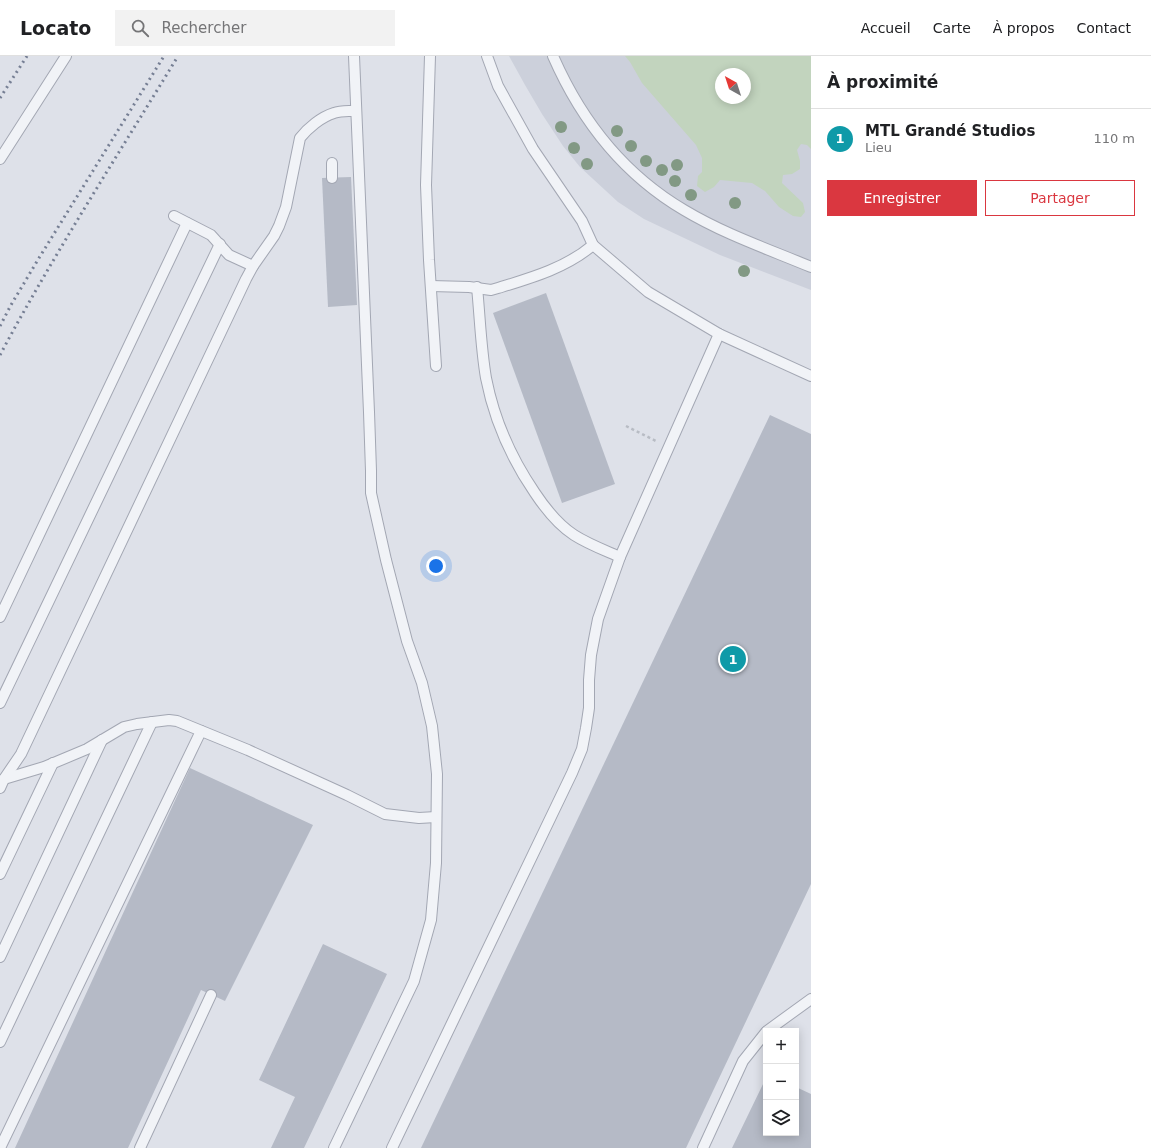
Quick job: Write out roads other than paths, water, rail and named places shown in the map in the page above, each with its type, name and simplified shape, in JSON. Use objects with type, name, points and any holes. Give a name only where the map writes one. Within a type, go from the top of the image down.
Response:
[{"type":"lane","points":[[0,159],[66,56]]},
{"type":"lane","points":[[334,1148],[414,981],[431,920],[436,863],[437,774],[432,726],[422,683],[407,641],[386,560],[371,493],[370,426],[354,56]]},
{"type":"lane","points":[[430,56],[426,185],[436,366]]},
{"type":"lane","points":[[487,56],[498,86],[533,149],[582,221],[593,245],[648,292],[719,334],[811,376]]},
{"type":"lane","points":[[553,56],[570,92],[592,126],[617,156],[646,183],[670,201],[699,218],[747,241],[811,267]]},
{"type":"lane","points":[[2,783],[21,754],[253,266],[274,236],[286,207],[300,138],[314,124],[334,113],[347,110],[356,111]]},
{"type":"lane","points":[[332,163],[332,178]]},
{"type":"lane","points":[[174,216],[212,235],[229,254],[253,266]]},
{"type":"lane","points":[[0,617],[187,223]]},
{"type":"lane","points":[[0,703],[220,244]]},
{"type":"lane","points":[[431,286],[490,290],[498,288],[560,267],[579,257],[593,245]]},
{"type":"lane","points":[[477,288],[486,378],[500,428],[513,457],[528,484],[542,504],[558,522],[587,543],[620,557]]},
{"type":"lane","points":[[392,1148],[572,773],[582,749],[589,708],[591,655],[598,619],[620,557],[719,334]]},
{"type":"lane","points":[[2,783],[87,749],[124,727],[169,720],[177,721],[248,750],[385,814],[419,818],[436,817]]},
{"type":"lane","points":[[0,1042],[152,722]]},
{"type":"lane","points":[[0,1148],[201,731]]},
{"type":"lane","points":[[0,957],[102,740]]},
{"type":"lane","points":[[0,874],[53,763]]},
{"type":"lane","points":[[140,1148],[211,995]]},
{"type":"lane","points":[[771,1028],[811,999]]},
{"type":"lane","points":[[703,1148],[743,1061],[763,1036]]},
{"type":"railway","points":[[0,98],[27,56]]},
{"type":"railway","points":[[0,326],[39,258],[164,56]]},
{"type":"railway","points":[[0,355],[65,241],[178,56]]},
{"type":"place","name":"MTL Grandé Studios","points":[[733,659]]}]
